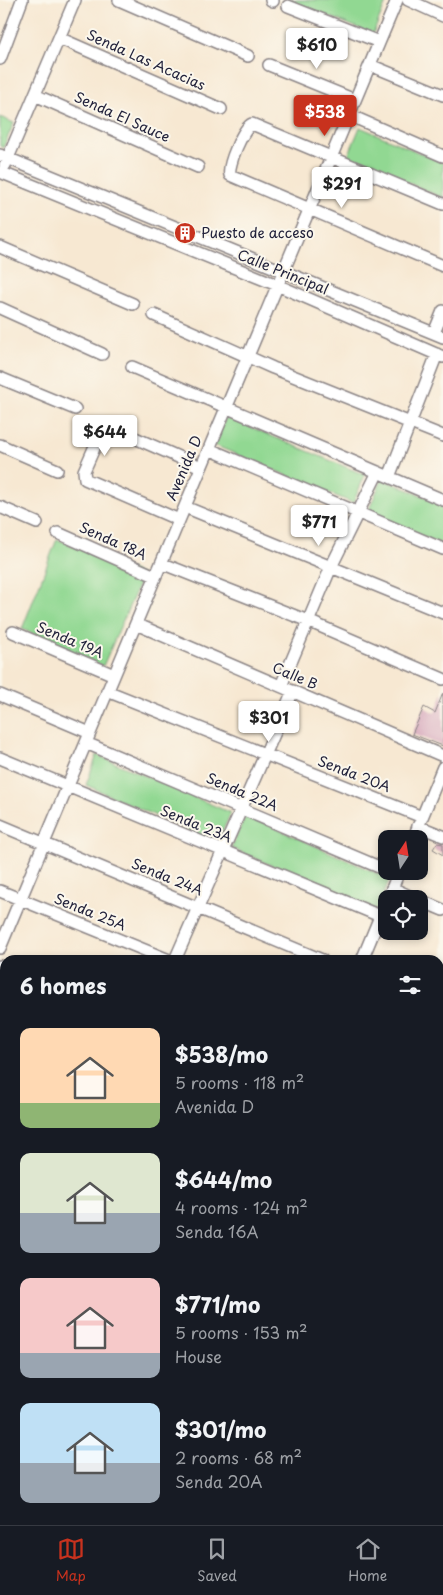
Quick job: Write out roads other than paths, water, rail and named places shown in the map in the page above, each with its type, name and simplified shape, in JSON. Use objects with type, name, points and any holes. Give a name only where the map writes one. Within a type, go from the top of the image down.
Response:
[{"type":"street","points":[[0,58],[22,0]]},
{"type":"street","points":[[1,174],[4,157],[35,95],[75,0]]},
{"type":"street","points":[[119,0],[248,56]]},
{"type":"street","name":"Avenida D","points":[[0,948],[397,0]]},
{"type":"street","points":[[408,0],[443,16]]},
{"type":"street","points":[[288,6],[380,42]]},
{"type":"street","name":"Senda Las Acacias","points":[[59,38],[221,110]]},
{"type":"street","points":[[269,65],[355,100]]},
{"type":"street","points":[[370,65],[443,95]]},
{"type":"street","name":"Senda El Sauce","points":[[35,95],[198,167]]},
{"type":"street","points":[[349,115],[443,156]]},
{"type":"street","points":[[443,204],[252,124],[246,128],[229,166],[230,175],[443,266]]},
{"type":"street","name":"Calle Principal","points":[[4,157],[438,335]]},
{"type":"street","name":"Calle Principal","points":[[1,174],[278,285],[440,356]]},
{"type":"street","points":[[188,250],[194,236]]},
{"type":"street","points":[[0,247],[133,304]]},
{"type":"street","points":[[0,308],[102,354]]},
{"type":"street","points":[[438,335],[443,311]]},
{"type":"street","points":[[154,315],[247,357],[443,436]]},
{"type":"street","points":[[282,686],[308,621],[357,514],[384,474],[410,423],[440,356]]},
{"type":"street","points":[[132,367],[443,500]]},
{"type":"street","points":[[0,378],[75,409]]},
{"type":"street","points":[[179,520],[85,479],[84,476],[102,428],[105,426],[201,467]]},
{"type":"street","points":[[0,445],[57,470]]},
{"type":"street","points":[[208,450],[443,549]]},
{"type":"street","points":[[0,507],[37,523]]},
{"type":"street","points":[[184,507],[443,613]]},
{"type":"street","name":"Senda 18A","points":[[58,533],[156,576]]},
{"type":"street","points":[[161,563],[308,621],[443,679]]},
{"type":"street","name":"Calle B","points":[[136,624],[443,756]]},
{"type":"street","name":"Senda 19A","points":[[13,632],[114,675]]},
{"type":"street","name":"Senda 20A","points":[[107,691],[420,821],[443,836]]},
{"type":"street","points":[[177,955],[293,691]]},
{"type":"street","name":"Senda 22A","points":[[0,695],[88,738],[378,866]]},
{"type":"street","name":"Senda 23A","points":[[0,758],[67,788],[378,915]]},
{"type":"street","points":[[416,830],[443,767]]},
{"type":"street","name":"Senda 24A","points":[[0,825],[198,906],[311,955]]},
{"type":"street","name":"Senda 25A","points":[[0,891],[157,955]]},
{"type":"street","points":[[428,903],[443,910]]},
{"type":"street","points":[[365,955],[378,921]]},
{"type":"place","name":"Puesto de acceso","points":[[185,233]]}]
